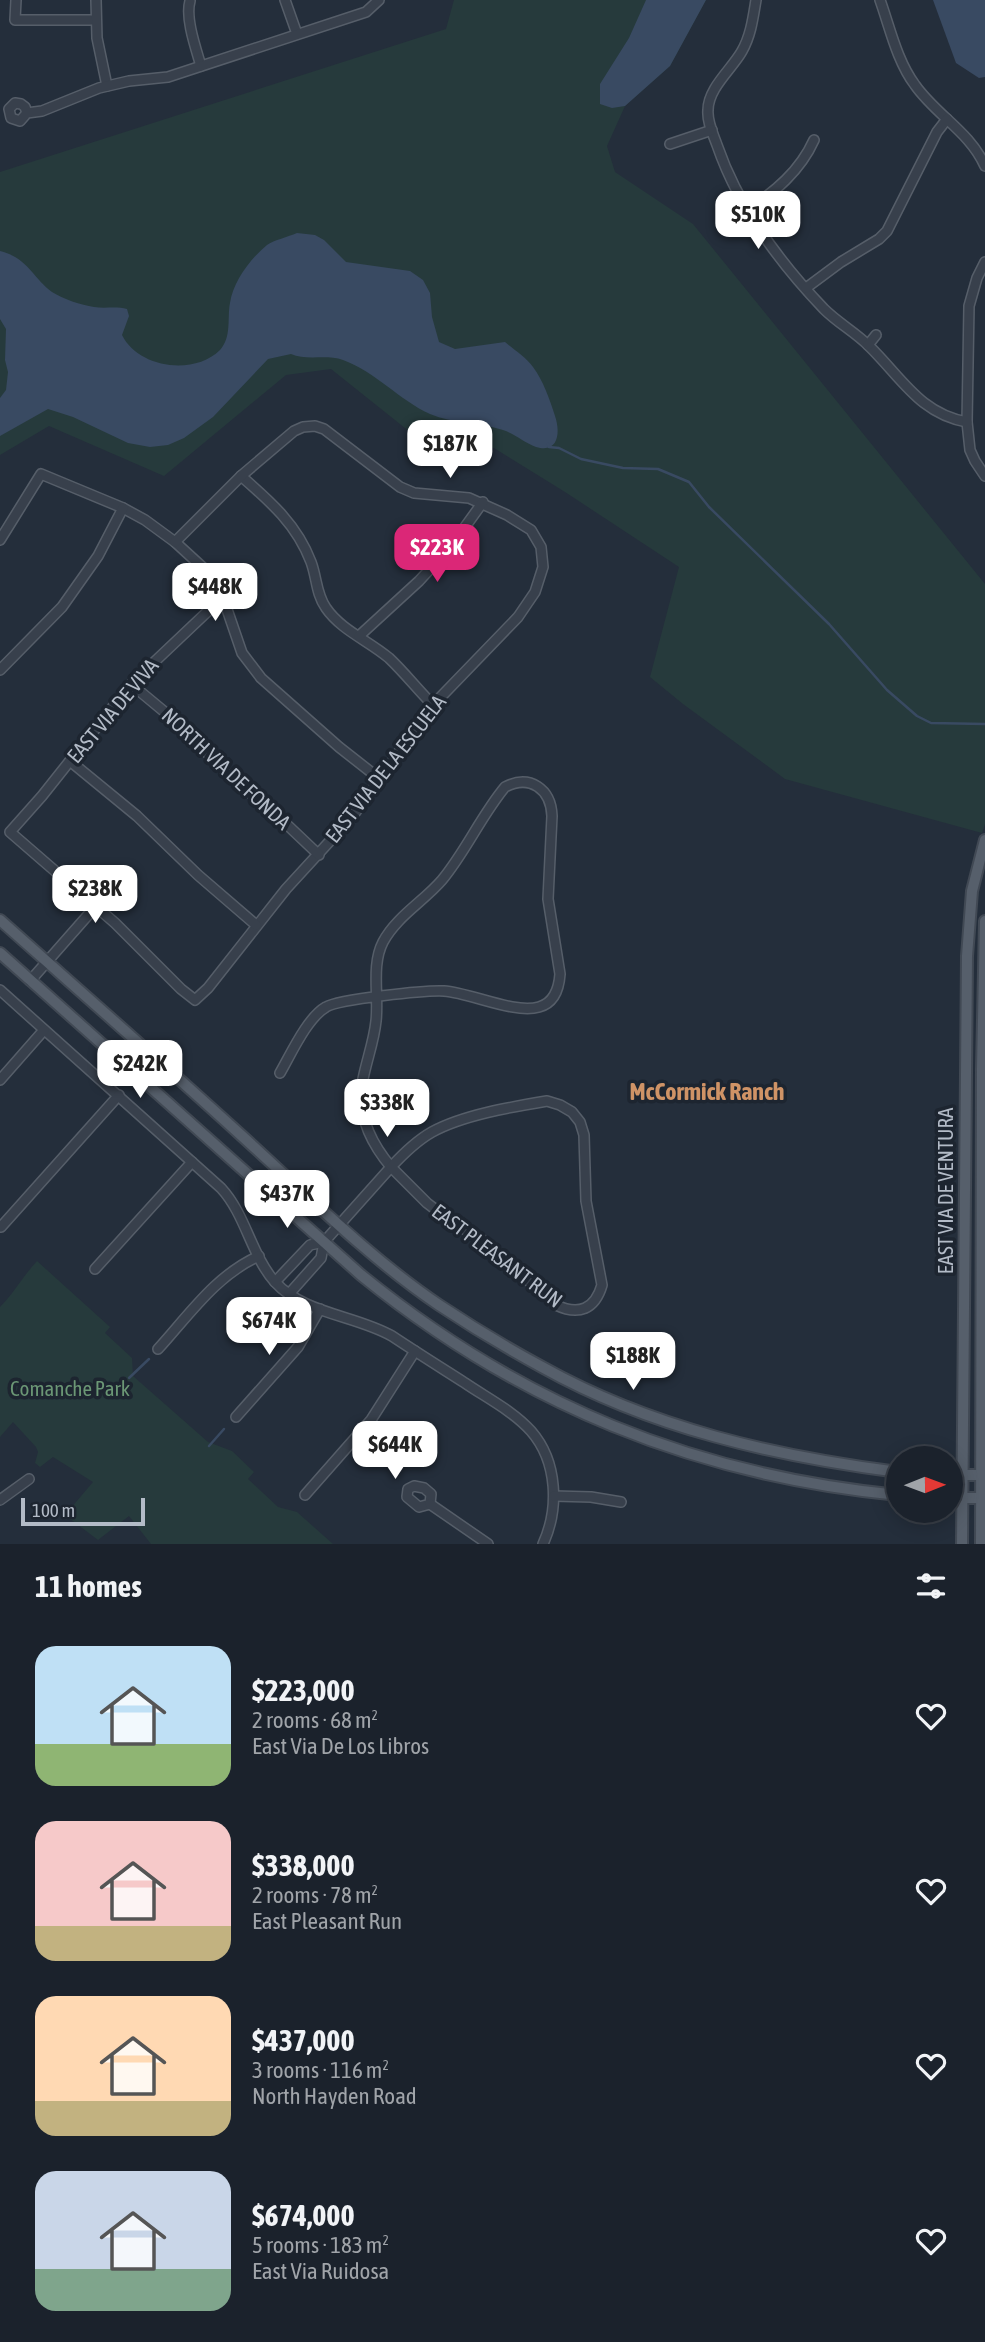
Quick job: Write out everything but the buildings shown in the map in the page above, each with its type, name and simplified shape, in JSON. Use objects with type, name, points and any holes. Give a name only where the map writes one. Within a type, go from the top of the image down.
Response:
[{"type":"main road","name":"EAST VIA DE VENTURA","points":[[963,1475],[966,1012],[970,912],[975,876],[985,840]]},
{"type":"main road","points":[[0,920],[339,1224],[439,1305],[542,1367],[646,1415],[722,1439],[826,1462],[886,1470]]},
{"type":"main road","name":"EAST VIA DE VENTURA","points":[[981,1544],[985,921]]},
{"type":"main road","points":[[0,953],[324,1242],[402,1308],[444,1337],[511,1377],[589,1417],[662,1445],[744,1470],[815,1485],[886,1494]]},
{"type":"main road","points":[[963,1475],[983,1475]]},
{"type":"main road","points":[[963,1498],[983,1498]]},
{"type":"main road","name":"EAST VIA DE VENTURA","points":[[962,1523],[962,1544]]},
{"type":"street","points":[[16,0],[15,20],[96,20]]},
{"type":"street","points":[[96,0],[100,58],[107,86]]},
{"type":"street","points":[[285,0],[297,34]]},
{"type":"street","points":[[27,113],[42,111],[107,86],[168,77],[366,12],[379,0]]},
{"type":"street","points":[[756,0],[748,38],[710,99],[708,116],[733,186],[747,210],[806,288],[839,323],[868,345],[922,403],[947,418],[967,422]]},
{"type":"street","points":[[880,0],[906,71],[924,97],[970,140],[985,166]]},
{"type":"street","points":[[193,1],[188,10],[201,66]]},
{"type":"street","points":[[806,288],[887,231],[937,132],[947,119]]},
{"type":"street","points":[[670,144],[712,130]]},
{"type":"street","points":[[747,210],[789,177],[814,140]]},
{"type":"street","points":[[985,262],[969,306],[967,422],[970,450],[985,476]]},
{"type":"street","points":[[868,345],[876,335]]},
{"type":"street","points":[[175,542],[241,476],[303,427],[315,426],[331,434],[400,487],[414,492],[483,502],[452,545],[419,582],[359,636]]},
{"type":"street","points":[[1,537],[41,474],[145,520],[175,542],[211,576],[224,596],[242,653],[261,678],[338,747],[381,780]]},
{"type":"street","points":[[241,476],[273,503],[304,544],[324,606],[335,619],[389,659],[433,705]]},
{"type":"street","name":"EAST VIA DE LA ESCUELA","points":[[96,906],[195,1000],[208,988],[286,889],[352,817],[433,705],[518,617],[535,592],[543,567],[541,547],[531,530],[483,502]]},
{"type":"street","points":[[0,670],[62,607],[98,556],[123,508]]},
{"type":"street","name":"EAST VIA DE VIVA","points":[[96,906],[10,832],[71,761],[131,684],[224,596]]},
{"type":"street","name":"NORTH VIA DE FONDA","points":[[131,684],[184,728],[225,772],[319,855]]},
{"type":"street","points":[[71,761],[138,816],[198,875],[256,925]]},
{"type":"street","name":"EAST PLEASANT RUN","points":[[280,1073],[309,1025],[326,1007],[337,1003],[377,997],[443,991],[527,1010],[542,1007],[552,999],[559,986],[561,974],[548,899],[552,806],[546,792],[537,785],[519,782],[505,787],[441,881],[392,928],[378,954],[377,997],[376,1021],[362,1082],[362,1095],[366,1129],[377,1152],[391,1167],[427,1203],[480,1238],[556,1305],[568,1310],[579,1310],[588,1307],[598,1297],[602,1285],[586,1201],[584,1135],[580,1122],[572,1112],[547,1101],[456,1121],[411,1146],[391,1167],[339,1224],[324,1242],[321,1258],[289,1294]]},
{"type":"street","points":[[30,981],[96,906]]},
{"type":"street","points":[[0,990],[230,1198],[259,1256],[275,1282],[289,1294],[320,1309],[379,1328],[503,1408],[532,1433],[546,1458],[554,1496],[543,1544]]},
{"type":"street","points":[[966,1012],[984,1017]]},
{"type":"street","points":[[0,1080],[44,1030]]},
{"type":"street","points":[[1,1227],[119,1095]]},
{"type":"street","points":[[95,1269],[192,1162]]},
{"type":"street","name":"EAST PLEASANT RUN","points":[[275,1282],[310,1245],[324,1242]]},
{"type":"street","points":[[158,1349],[222,1278],[236,1267],[259,1256]]},
{"type":"street","points":[[236,1417],[298,1347],[320,1309]]},
{"type":"street","points":[[305,1495],[371,1420],[415,1351]]},
{"type":"street","points":[[0,1500],[29,1479]]},
{"type":"street","points":[[554,1496],[591,1497],[621,1502]]},
{"type":"street","points":[[430,1504],[488,1544]]},
{"type":"green space","points":[[454,0],[706,0],[670,66],[625,106],[607,146],[615,172],[693,224],[985,584],[985,824],[982,833],[785,779],[650,677],[679,567],[494,448],[425,444],[331,369],[286,375],[164,476],[49,426],[0,455],[0,172],[446,29]]},
{"type":"green space","name":"Comanche Park","points":[[37,1261],[110,1327],[105,1333],[132,1358],[133,1376],[208,1442],[232,1451],[254,1472],[248,1479],[278,1507],[297,1512],[333,1544],[151,1544],[129,1516],[98,1540],[65,1515],[93,1482],[53,1457],[40,1467],[35,1463],[38,1452],[36,1447],[13,1422],[0,1437],[0,1307]]},
{"type":"water","points":[[646,0],[706,0],[670,66],[625,106],[612,108],[600,104],[600,84],[629,38]]},
{"type":"water","points":[[933,0],[985,0],[985,77],[979,78],[956,63]]},
{"type":"water","points":[[297,233],[315,235],[324,240],[346,262],[410,271],[423,280],[430,293],[432,317],[439,342],[455,349],[505,342],[520,354],[537,372],[548,397],[558,428],[554,444],[544,448],[536,447],[503,430],[430,414],[355,365],[343,360],[291,354],[268,359],[213,417],[184,438],[168,445],[150,447],[128,443],[73,417],[48,409],[0,436],[0,398],[6,390],[8,372],[5,360],[6,329],[0,319],[0,251],[17,258],[45,286],[61,297],[94,307],[127,309],[129,316],[122,335],[130,346],[153,361],[182,365],[209,358],[220,350],[228,333],[232,295],[243,271],[267,245]]},
{"type":"waterway","points":[[548,444],[549,447],[559,448],[581,459],[623,468],[658,469],[689,482],[709,507],[829,624],[887,690],[917,716],[931,723],[985,724]]},
{"type":"waterway","points":[[129,1378],[149,1359]]},
{"type":"waterway","points":[[209,1446],[224,1429]]},
{"type":"district","name":"McCormick Ranch","points":[[707,1092]]}]
